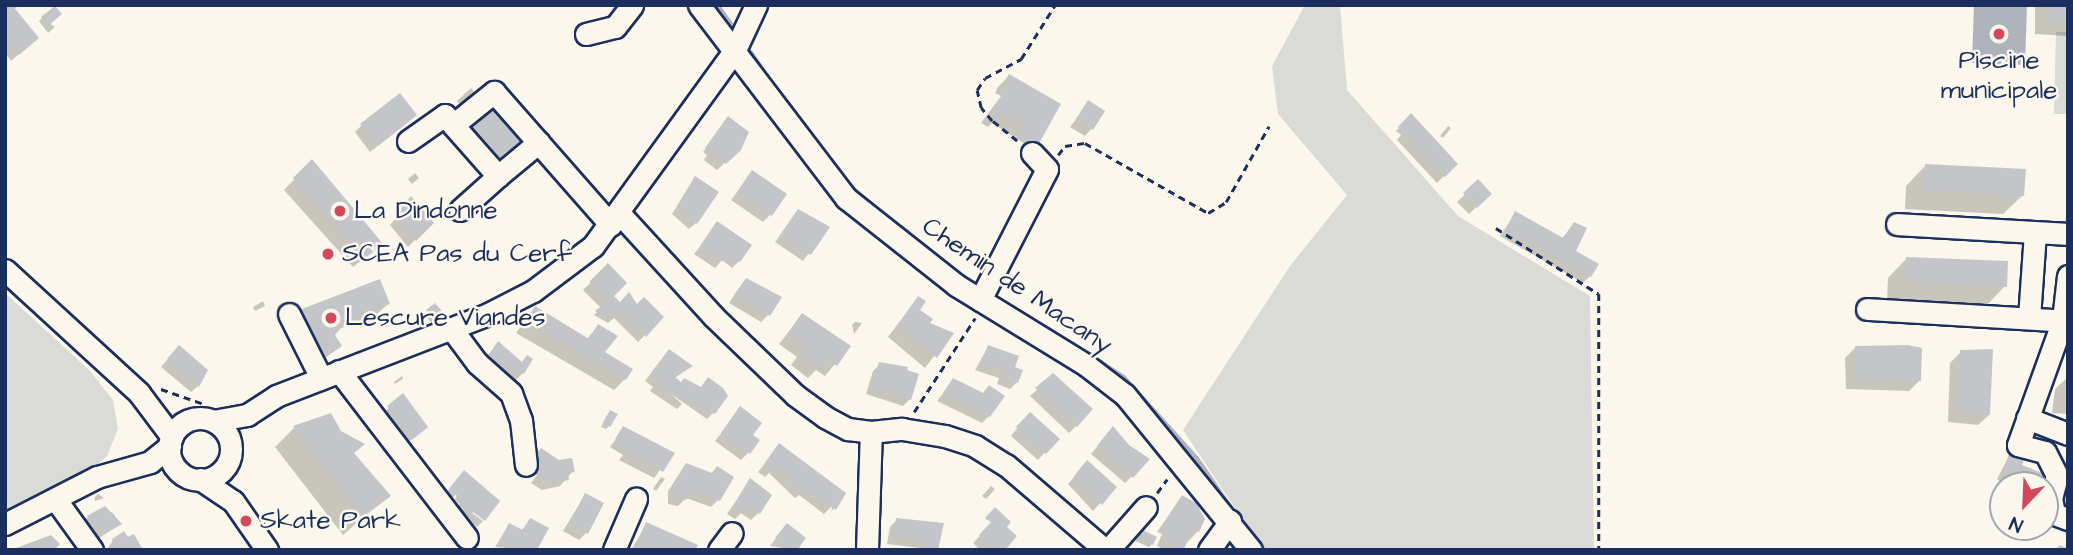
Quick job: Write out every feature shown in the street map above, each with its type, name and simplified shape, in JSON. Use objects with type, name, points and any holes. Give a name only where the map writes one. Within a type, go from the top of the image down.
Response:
[{"type":"street","points":[[586,34],[615,27],[632,5]]},
{"type":"street","name":"Chemin de Macany","points":[[699,5],[846,198],[983,302],[1125,395],[1251,550]]},
{"type":"street","points":[[136,467],[206,415],[247,415],[276,396],[383,350],[451,328],[533,291],[593,246],[615,219],[735,50],[756,5]]},
{"type":"street","points":[[453,125],[494,92],[539,142],[713,316],[794,395],[825,418],[871,432],[902,429],[945,436],[975,446],[1006,465],[1106,550],[1146,507]]},
{"type":"street","points":[[408,141],[445,115],[498,176]]},
{"type":"street","points":[[460,210],[539,142]]},
{"type":"street","points":[[983,302],[1047,169],[1032,153]]},
{"type":"street","points":[[1898,224],[2068,234]]},
{"type":"street","points":[[2029,318],[2035,232]]},
{"type":"street","points":[[5,270],[145,388],[206,415],[227,432],[233,501]]},
{"type":"street","points":[[2068,276],[2065,320],[2018,445],[2045,452],[2057,476],[2051,498],[2054,514],[2068,519]]},
{"type":"street","points":[[1867,309],[2065,320]]},
{"type":"street","points":[[289,314],[330,374],[467,538]]},
{"type":"street","points":[[451,328],[477,363],[511,393],[521,420],[526,465]]},
{"type":"street","points":[[145,388],[171,442],[179,471]]},
{"type":"street","points":[[200,480],[220,473],[247,415]]},
{"type":"street","points":[[2027,418],[2068,434]]},
{"type":"street","points":[[867,550],[871,432]]},
{"type":"street","points":[[5,524],[97,477],[136,467],[179,471],[200,480],[233,501],[267,550]]},
{"type":"street","points":[[614,550],[636,499]]},
{"type":"street","points":[[56,500],[92,550]]},
{"type":"street","points":[[1209,550],[1230,521]]},
{"type":"path","points":[[1032,153],[992,121],[981,108],[977,90],[985,78],[1021,59],[1055,5]]},
{"type":"path","points":[[1047,169],[1065,146],[1084,144],[1208,213],[1226,202],[1269,126]]},
{"type":"path","points":[[1496,228],[1599,294],[1599,550]]},
{"type":"path","points":[[902,429],[983,302]]},
{"type":"path","points":[[145,388],[178,397],[206,415]]},
{"type":"path","points":[[1146,507],[1172,472],[1176,456]]},
{"type":"shaded area","points":[[1305,5],[1340,5],[1347,90],[1458,216],[1590,296],[1594,550],[1263,550],[1183,430],[1290,266],[1347,195],[1278,114],[1272,66]]},
{"type":"shaded area","name":"Piscine municipale","points":[[1974,5],[2027,5],[2025,65],[1972,63]]},
{"type":"shaded area","points":[[2056,32],[2068,32],[2068,114],[2054,114]]},
{"type":"shaded area","points":[[5,293],[89,370],[113,400],[118,429],[107,456],[80,480],[5,515]]},
{"type":"building","points":[[5,5],[12,5],[39,38],[19,55],[5,38]]},
{"type":"building","points":[[2049,5],[2068,5],[2068,22],[2049,21]]},
{"type":"building","points":[[55,6],[62,14],[48,26],[41,17]]},
{"type":"building","points":[[1009,74],[1061,104],[1037,147],[1019,137],[1025,124],[1003,112],[1000,117],[990,112],[1010,85],[1004,82]]},
{"type":"building","points":[[400,93],[417,115],[378,146],[360,124]]},
{"type":"building","points":[[1088,100],[1105,111],[1093,130],[1076,119]]},
{"type":"building","points":[[495,104],[531,138],[504,161],[490,146],[483,152],[462,133]]},
{"type":"building","points":[[1411,113],[1458,164],[1445,177],[1398,127]]},
{"type":"building","points":[[728,116],[749,132],[741,150],[726,164],[705,148]]},
{"type":"building","name":"La Dindonne","points":[[312,159],[384,245],[364,258],[293,178]]},
{"type":"building","points":[[1925,164],[2026,169],[2024,196],[1924,190]]},
{"type":"building","points":[[752,170],[787,194],[772,216],[737,192]]},
{"type":"building","points":[[695,176],[719,192],[697,224],[677,206]]},
{"type":"building","points":[[1478,179],[1492,194],[1477,208],[1463,193]]},
{"type":"building","points":[[411,196],[434,223],[416,241],[395,217]]},
{"type":"building","points":[[798,209],[830,227],[811,255],[780,235]]},
{"type":"building","points":[[1515,211],[1563,238],[1574,222],[1587,228],[1576,251],[1599,264],[1591,277],[1506,229]]},
{"type":"building","points":[[717,221],[752,245],[740,262],[727,256],[723,262],[700,246]]},
{"type":"building","points":[[1906,257],[2008,261],[2007,287],[1905,282]]},
{"type":"building","points":[[608,263],[627,283],[614,296],[620,302],[629,292],[637,304],[644,297],[664,317],[646,337],[622,312],[617,317],[611,311],[604,317],[595,311],[608,301],[589,282]]},
{"type":"building","points":[[746,278],[782,297],[770,316],[734,295]]},
{"type":"building","name":"Lescure Viandes","points":[[380,279],[390,304],[344,322],[346,326],[333,332],[342,346],[326,357],[314,341],[306,316],[297,320],[294,312]]},
{"type":"building","points":[[918,296],[926,301],[920,310],[933,319],[930,323],[954,333],[937,358],[898,325]]},
{"type":"building","points":[[435,303],[446,316],[437,323],[426,310]]},
{"type":"building","points":[[535,306],[589,339],[598,324],[618,336],[605,352],[633,369],[626,380],[526,321]]},
{"type":"building","points":[[802,313],[851,346],[837,366],[827,359],[820,368],[800,354],[806,345],[788,333]]},
{"type":"building","points":[[498,341],[522,362],[527,355],[533,359],[524,374],[518,370],[515,375],[495,362],[497,357],[490,353]]},
{"type":"building","points":[[179,345],[208,370],[199,387],[167,359]]},
{"type":"building","points":[[988,345],[1019,356],[1015,367],[1023,370],[1018,383],[1002,377],[1005,371],[981,363]]},
{"type":"building","points":[[1908,345],[1922,348],[1921,381],[1856,379],[1855,346]]},
{"type":"building","points":[[669,349],[693,366],[675,377],[681,382],[684,378],[701,387],[708,377],[723,388],[728,396],[715,414],[688,400],[685,403],[656,383],[659,379],[651,373]]},
{"type":"building","points":[[1993,349],[1990,415],[1958,411],[1960,350]]},
{"type":"building","points":[[879,362],[908,367],[907,370],[919,374],[911,400],[872,387]]},
{"type":"building","points":[[1053,373],[1093,409],[1077,427],[1035,388]]},
{"type":"building","points":[[953,378],[983,393],[989,385],[1005,396],[990,417],[943,393]]},
{"type":"building","points":[[403,393],[428,427],[412,440],[387,406]]},
{"type":"building","points":[[740,406],[762,423],[753,435],[760,440],[750,454],[721,433]]},
{"type":"building","points":[[610,410],[618,414],[610,427],[603,423]]},
{"type":"building","points":[[1030,412],[1060,439],[1046,454],[1019,435],[1022,432],[1016,427]]},
{"type":"building","points":[[331,413],[341,431],[365,444],[354,453],[391,496],[363,517],[293,426]]},
{"type":"building","points":[[623,426],[675,453],[663,472],[620,448],[623,444],[615,439]]},
{"type":"building","points":[[1113,426],[1129,445],[1150,459],[1133,478],[1097,446]]},
{"type":"building","points":[[779,443],[846,493],[836,510],[788,481],[791,477],[777,466],[774,471],[764,464]]},
{"type":"building","points":[[541,448],[559,460],[572,458],[575,472],[568,473],[569,480],[550,484],[537,475],[542,467],[532,460]]},
{"type":"building","points":[[2009,454],[2024,460],[2022,465],[2037,471],[2003,471]]},
{"type":"building","points":[[1087,460],[1117,487],[1102,505],[1074,476]]},
{"type":"building","points":[[686,463],[712,473],[717,466],[734,477],[720,501],[692,491],[686,500],[674,497],[672,485]]},
{"type":"building","points":[[464,470],[500,501],[485,521],[473,512],[467,521],[456,510],[462,500],[449,489]]},
{"type":"building","points":[[750,478],[772,495],[760,514],[747,506],[743,513],[733,506]]},
{"type":"building","points":[[585,493],[604,503],[588,534],[569,524]]},
{"type":"building","points":[[1182,495],[1196,503],[1205,519],[1199,532],[1193,529],[1184,549],[1162,538],[1168,527],[1163,524]]},
{"type":"building","points":[[105,506],[122,524],[105,534],[101,527],[96,530],[87,516]]},
{"type":"building","points":[[995,507],[1011,522],[1007,527],[1017,536],[1005,550],[995,550],[979,535],[991,522],[985,518]]},
{"type":"building","points":[[530,518],[549,528],[537,550],[518,550],[500,540],[509,523],[523,530]]},
{"type":"building","points":[[896,518],[944,523],[938,550],[922,549],[924,541],[893,537]]},
{"type":"building","points":[[646,522],[698,545],[695,550],[634,549]]},
{"type":"building","points":[[787,523],[806,538],[797,550],[779,550],[784,544],[775,538]]},
{"type":"building","points":[[1143,530],[1157,537],[1153,545],[1137,537]]},
{"type":"building","points":[[124,531],[128,537],[134,534],[143,550],[115,550],[112,539]]},
{"type":"building","points":[[51,535],[60,544],[54,550],[11,550]]},
{"type":"waterway","points":[[717,5],[731,25]]},
{"type":"waterway","points":[[750,52],[768,79]]},
{"type":"waterway","points":[[847,184],[874,207]]},
{"type":"waterway","points":[[1040,325],[1065,340]]},
{"type":"waterway","points":[[1094,358],[1123,377],[1196,458],[1236,516]]},
{"type":"place","name":"Piscine municipale","points":[[1999,34]]},
{"type":"place","name":"La Dindonne","points":[[340,211]]},
{"type":"place","name":"SCEA Pas du Cerf","points":[[328,254]]},
{"type":"place","name":"Lescure Viandes","points":[[331,318]]},
{"type":"place","name":"Skate Park","points":[[246,521]]}]
